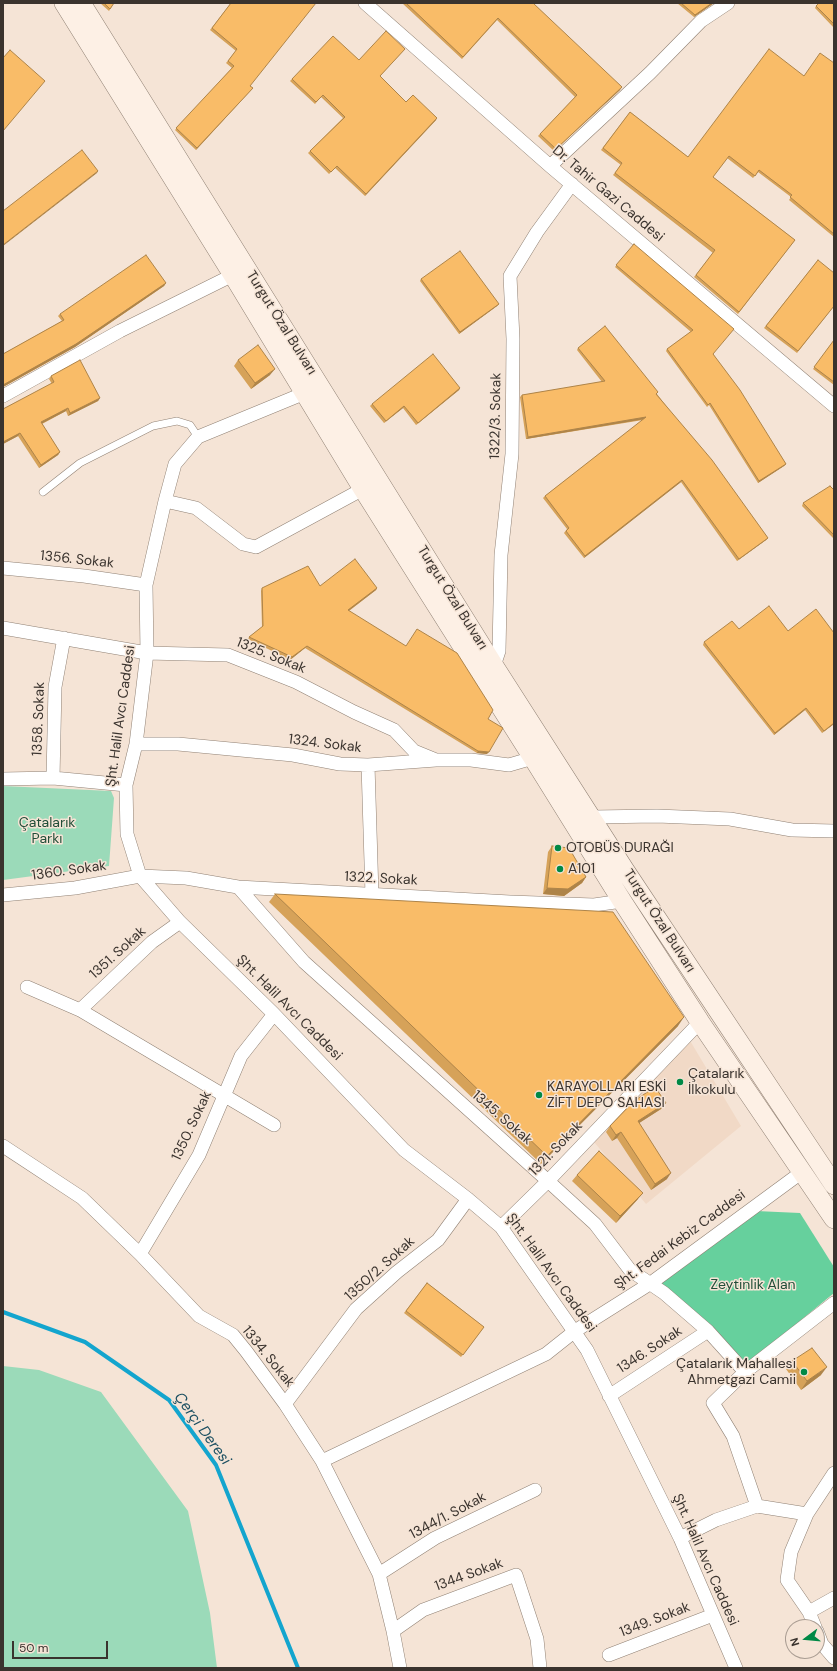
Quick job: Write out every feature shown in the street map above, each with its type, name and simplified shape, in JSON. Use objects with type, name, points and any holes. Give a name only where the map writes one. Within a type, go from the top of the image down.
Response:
[{"type":"main road","name":"Turgut Özal Bulvarı","points":[[64,3],[233,275],[363,489],[622,901],[700,1022],[834,1219]]},
{"type":"main road","name":"Turgut Özal Bulvarı","points":[[81,3],[494,666],[629,875],[834,1185]]},
{"type":"street","name":"Dr. Tahir Gazi Caddesi","points":[[364,3],[550,166],[834,406]]},
{"type":"street","points":[[550,166],[650,73],[701,21],[728,3]]},
{"type":"street","name":"1322/3. Sokak","points":[[494,666],[499,651],[501,555],[512,454],[513,339],[510,276],[537,232],[572,184]]},
{"type":"street","points":[[3,396],[120,331],[233,275]]},
{"type":"street","points":[[198,437],[305,393]]},
{"type":"street","name":"Şht. Halil Avcı Caddesi","points":[[198,437],[175,464],[164,501],[146,585],[147,653],[136,744],[126,786],[127,834],[140,876],[180,922],[274,1014],[404,1150],[468,1199],[501,1227],[587,1350],[680,1538],[736,1668]]},
{"type":"street","points":[[164,501],[196,508],[243,544],[256,547],[363,489]]},
{"type":"street","name":"1356. Sokak","points":[[3,568],[84,576],[146,585]]},
{"type":"street","name":"1325. Sokak","points":[[3,628],[147,653],[228,654],[296,682],[354,712],[394,730],[414,751],[436,760]]},
{"type":"street","name":"1358. Sokak","points":[[53,778],[55,687],[64,638]]},
{"type":"street","name":"1324. Sokak","points":[[136,744],[178,744],[293,755],[340,764],[368,765],[436,760],[471,760],[509,765],[533,758]]},
{"type":"street","points":[[368,765],[372,895]]},
{"type":"street","points":[[3,779],[53,778],[126,786]]},
{"type":"street","points":[[593,818],[657,816],[730,820],[792,830],[834,831]]},
{"type":"street","name":"1322. Sokak","points":[[140,876],[186,878],[238,887],[372,895],[594,905],[622,901]]},
{"type":"street","name":"1360. Sokak","points":[[3,895],[75,888],[140,876]]},
{"type":"street","name":"1345. Sokak","points":[[238,887],[304,962],[548,1180],[595,1224],[630,1270],[651,1283],[708,1331],[745,1372]]},
{"type":"street","name":"1351. Sokak","points":[[80,1010],[152,942],[180,922]]},
{"type":"street","points":[[27,987],[80,1010],[274,1125]]},
{"type":"street","name":"1350. Sokak","points":[[140,1254],[199,1155],[241,1056],[274,1014]]},
{"type":"street","name":"1321. Sokak","points":[[501,1227],[700,1022]]},
{"type":"street","name":"1334. Sokak","points":[[3,1146],[82,1198],[140,1254],[199,1316],[233,1335],[285,1404],[322,1461],[379,1574],[393,1631],[400,1668]]},
{"type":"street","name":"Şht. Fedai Kebiz Caddesi","points":[[322,1461],[546,1354],[575,1331],[651,1283],[802,1172]]},
{"type":"street","name":"1350/2. Sokak","points":[[285,1404],[356,1310],[397,1272],[438,1240],[468,1199]]},
{"type":"street","points":[[757,1506],[732,1436],[713,1404],[745,1372],[834,1303]]},
{"type":"street","name":"1346. Sokak","points":[[609,1396],[708,1331]]},
{"type":"street","points":[[811,1619],[787,1580],[791,1552],[807,1514],[834,1473]]},
{"type":"street","name":"1344/1. Sokak","points":[[379,1574],[435,1538],[535,1490]]},
{"type":"street","points":[[680,1538],[716,1520],[757,1506],[807,1514]]},
{"type":"street","name":"1344 Sokak","points":[[393,1631],[423,1610],[516,1575],[537,1639],[540,1668]]},
{"type":"street","points":[[808,1612],[834,1598]]},
{"type":"street","name":"1349. Sokak","points":[[609,1655],[713,1615]]},
{"type":"street","points":[[825,1648],[834,1658]]},
{"type":"lane","points":[[43,492],[80,463],[153,426],[177,421],[190,425],[198,437]]},
{"type":"shaded area","name":"Çatalarık İlkokulu","points":[[689,1039],[741,1126],[646,1204],[589,1136]]},
{"type":"green space","name":"Çatalarık Parkı","points":[[3,786],[111,791],[114,798],[109,866],[3,880]]},
{"type":"green space","name":"Zeytinlik Alan","points":[[756,1211],[800,1213],[834,1267],[834,1293],[745,1366],[660,1283]]},
{"type":"green space","points":[[3,1366],[39,1370],[101,1392],[188,1511],[210,1613],[217,1668],[3,1668]]},
{"type":"building","points":[[104,3],[114,3],[110,9]]},
{"type":"building","points":[[231,3],[316,3],[250,86],[253,88],[197,148],[176,128],[234,66],[228,61],[237,49],[212,28]]},
{"type":"building","points":[[406,3],[533,3],[622,87],[556,149],[540,134],[577,95],[498,18],[463,57]]},
{"type":"building","points":[[681,3],[712,3],[695,15]]},
{"type":"building","points":[[819,3],[834,3],[834,24],[816,6]]},
{"type":"building","points":[[386,31],[405,49],[380,76],[406,102],[413,95],[437,118],[366,194],[337,166],[331,172],[310,151],[345,117],[323,95],[316,102],[292,79],[333,36],[359,60]]},
{"type":"building","points":[[769,49],[804,76],[820,53],[834,63],[834,234],[790,197],[792,195],[759,170],[755,176],[729,156],[713,177],[795,240],[739,312],[696,275],[715,250],[615,173],[622,163],[603,148],[630,112],[688,157]]},
{"type":"building","points":[[10,50],[45,81],[3,131],[3,58]]},
{"type":"building","points":[[82,150],[98,171],[3,245],[3,211]]},
{"type":"building","points":[[634,244],[734,329],[713,354],[740,390],[786,464],[759,481],[710,403],[708,405],[667,349],[693,330],[616,265]]},
{"type":"building","points":[[460,251],[499,304],[460,332],[421,279]]},
{"type":"building","points":[[146,255],[166,283],[76,344],[3,385],[3,354],[64,320],[60,314]]},
{"type":"building","points":[[818,260],[834,273],[834,306],[798,351],[766,326]]},
{"type":"building","points":[[605,326],[658,392],[656,394],[712,460],[768,538],[739,559],[682,480],[585,556],[566,531],[569,528],[545,496],[646,417],[528,437],[522,395],[605,381],[578,348]]},
{"type":"building","points":[[834,340],[834,382],[814,367]]},
{"type":"building","points":[[258,345],[275,369],[255,383],[238,360]]},
{"type":"building","points":[[433,354],[460,388],[418,423],[404,406],[386,421],[372,404]]},
{"type":"building","points":[[80,360],[100,398],[70,413],[68,408],[41,422],[60,452],[41,465],[20,433],[3,442],[3,409],[54,382],[51,376]]},
{"type":"building","points":[[830,486],[834,490],[834,535],[803,503]]},
{"type":"building","points":[[355,559],[377,588],[348,610],[406,646],[417,629],[457,653],[493,710],[488,719],[503,728],[489,752],[478,751],[307,646],[292,657],[249,637],[263,626],[262,588],[308,566],[320,586]]},
{"type":"building","points":[[769,606],[788,631],[816,609],[834,633],[834,723],[824,731],[806,708],[775,733],[704,642],[732,621],[739,629]]},
{"type":"building","name":"A101","points":[[552,846],[569,848],[586,877],[568,889],[547,888]]},
{"type":"building","name":"KARAYOLLARI ESKİ ZİFT DEPO SAHASI","points":[[275,894],[613,912],[684,1017],[547,1156]]},
{"type":"building","points":[[655,1087],[666,1103],[638,1121],[671,1173],[655,1184],[621,1132],[616,1135],[610,1126],[634,1101]]},
{"type":"building","points":[[599,1151],[643,1193],[620,1216],[577,1175]]},
{"type":"building","points":[[427,1283],[484,1327],[463,1355],[406,1311]]},
{"type":"building","points":[[812,1348],[827,1367],[807,1381],[792,1361]]},
{"type":"waterway","name":"Çerçi Deresi","points":[[3,1312],[85,1342],[169,1400],[216,1465],[298,1668]]},
{"type":"place","name":"OTOBÜS DURAĞI","points":[[558,848]]},
{"type":"place","name":"A101","points":[[560,869]]},
{"type":"place","name":"Çatalarık İlkokulu","points":[[680,1082]]},
{"type":"place","name":"KARAYOLLARI ESKİ ZİFT DEPO SAHASI","points":[[539,1095]]},
{"type":"place","name":"Çatalarık Mahallesi Ahmetgazi Camii","points":[[804,1372]]}]
